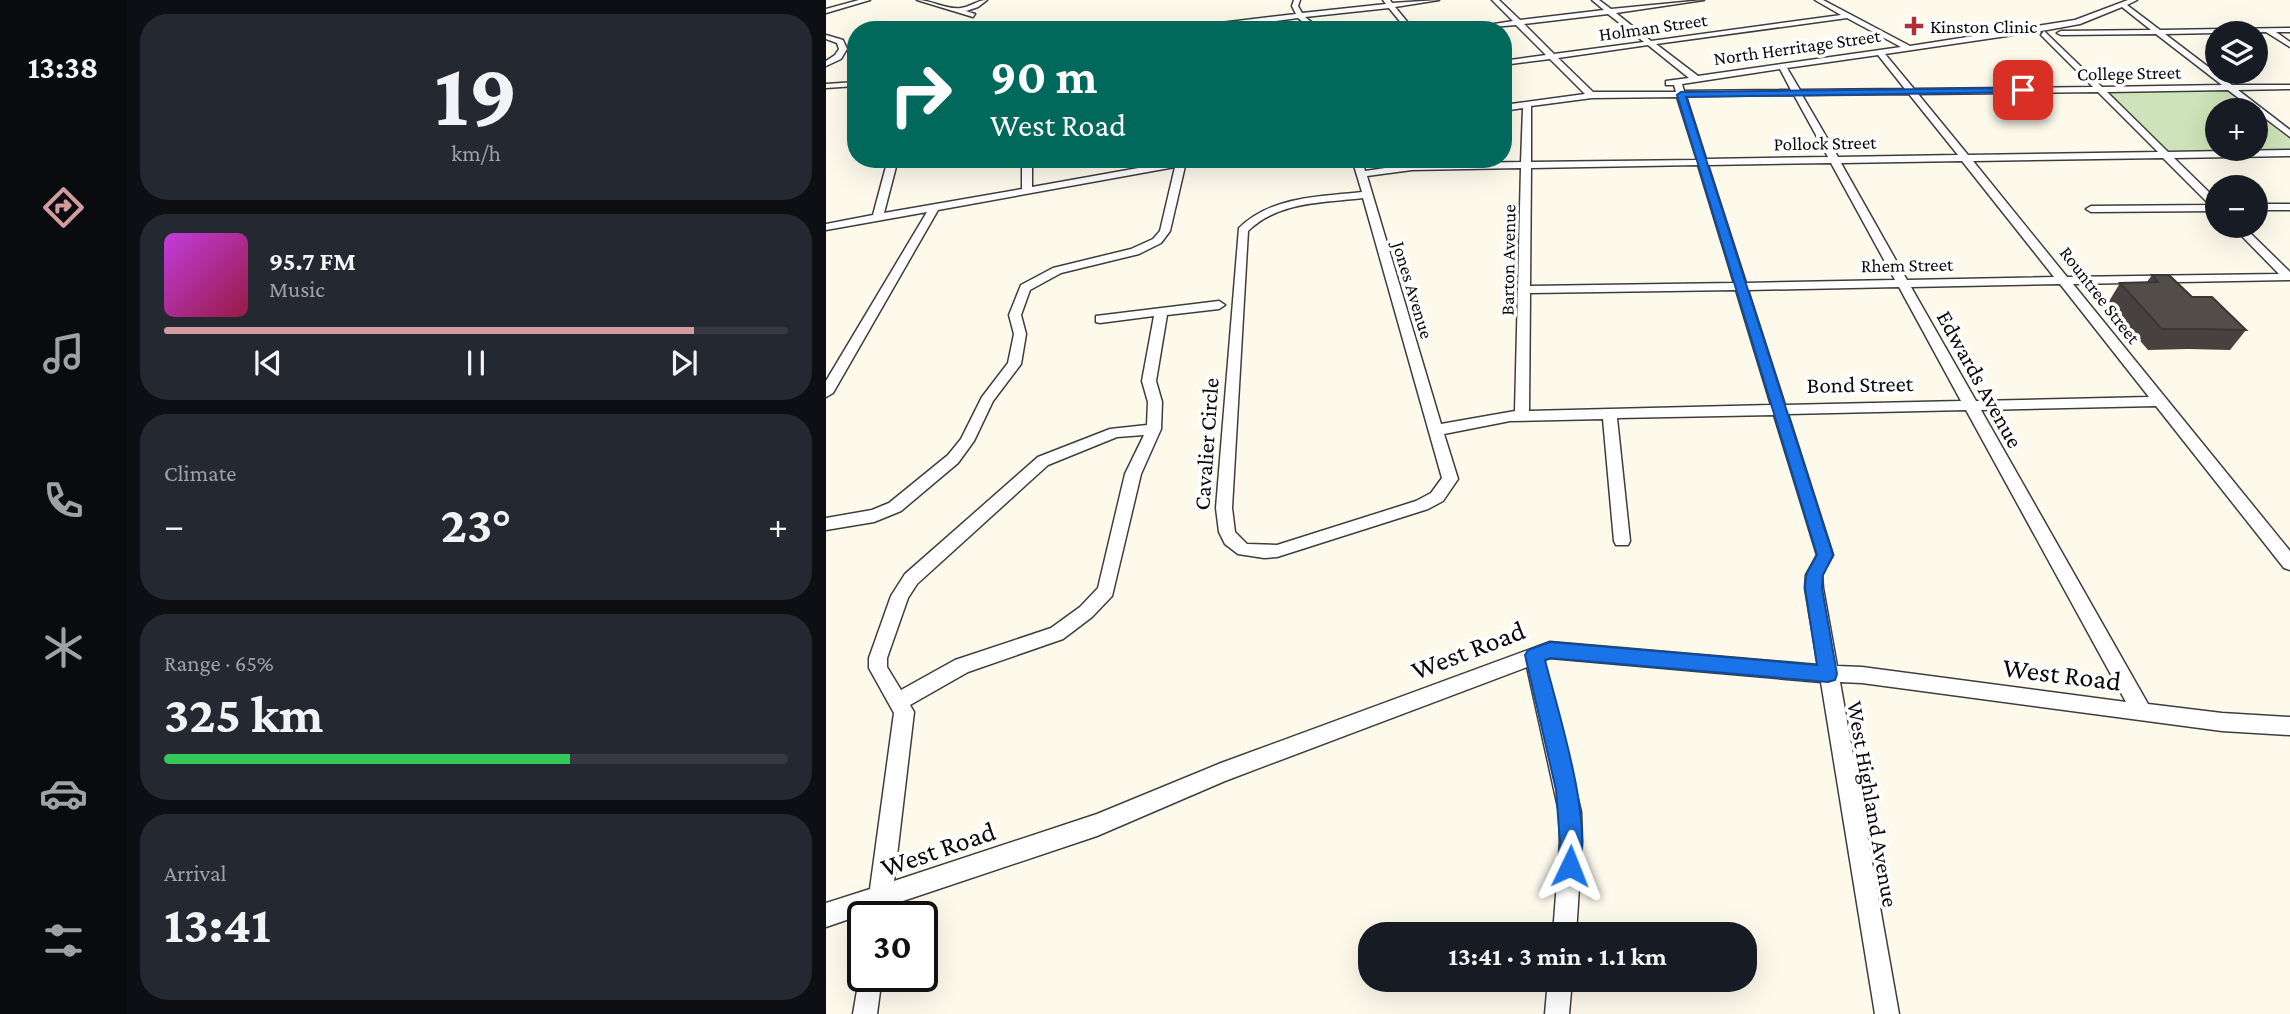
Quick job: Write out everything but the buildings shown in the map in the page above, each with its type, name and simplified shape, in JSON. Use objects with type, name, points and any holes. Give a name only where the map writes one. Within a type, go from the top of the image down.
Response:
[{"type":"street","points":[[826,11],[867,0]]},
{"type":"street","points":[[920,0],[973,15]]},
{"type":"street","points":[[957,11],[970,8],[984,0]]},
{"type":"street","points":[[1297,0],[1295,6],[1307,21]]},
{"type":"street","points":[[1252,21],[1388,3],[1436,0]]},
{"type":"street","points":[[1495,0],[1591,95]]},
{"type":"street","points":[[1595,0],[1696,79]]},
{"type":"street","points":[[1512,24],[1701,0]]},
{"type":"street","points":[[1818,0],[1909,48]]},
{"type":"street","name":"North Herritage Street","points":[[1679,88],[1696,79],[2077,22],[2134,0]]},
{"type":"street","points":[[1388,3],[1403,21]]},
{"type":"street","points":[[2123,4],[2290,134]]},
{"type":"street","name":"Holman Street","points":[[1512,61],[1848,16]]},
{"type":"street","points":[[2268,30],[2290,30]]},
{"type":"street","points":[[2023,32],[2205,31]]},
{"type":"street","points":[[2268,31],[2290,44]]},
{"type":"street","points":[[2044,33],[2205,195]]},
{"type":"street","points":[[826,37],[840,42],[843,49],[838,57],[826,64]]},
{"type":"street","name":"Rountree Street","points":[[1880,52],[2290,563]]},
{"type":"street","name":"Edwards Avenue","points":[[1782,66],[2142,712]]},
{"type":"street","points":[[826,86],[847,85]]},
{"type":"street","name":"College Street","points":[[1591,95],[1679,88],[1796,93],[2290,87]]},
{"type":"street","name":"West Highland Avenue","points":[[1679,88],[1825,555],[1814,575],[1814,588],[1886,1014]]},
{"type":"street","points":[[1512,107],[1591,95]]},
{"type":"street","name":"Barton Avenue","points":[[1522,416],[1527,105]]},
{"type":"street","name":"Pollock Street","points":[[1512,165],[2290,153]]},
{"type":"street","points":[[878,217],[891,168]]},
{"type":"street","points":[[1027,168],[1027,191]]},
{"type":"street","points":[[826,227],[1027,191],[1136,168]]},
{"type":"street","points":[[826,524],[874,516],[895,507],[953,459],[967,441],[987,400],[1014,364],[1020,334],[1015,315],[1026,288],[1039,278],[1057,270],[1135,252],[1157,241],[1165,231],[1180,168]]},
{"type":"street","name":"Jones Avenue","points":[[1360,168],[1437,430]]},
{"type":"street","name":"Pollock Street","points":[[1362,174],[1405,168]]},
{"type":"street","name":"Cavalier Circle","points":[[1366,195],[1278,208],[1259,216],[1243,230],[1224,508],[1225,532],[1233,545],[1240,549],[1277,551],[1422,505],[1437,497],[1450,479],[1437,430]]},
{"type":"street","points":[[2091,209],[2205,207]]},
{"type":"street","points":[[2268,207],[2290,207]]},
{"type":"street","points":[[826,393],[935,208]]},
{"type":"street","points":[[2249,238],[2289,277]]},
{"type":"street","name":"Rhem Street","points":[[1525,290],[2289,277]]},
{"type":"street","points":[[1100,319],[1219,305]]},
{"type":"street","points":[[898,702],[962,666],[1057,634],[1097,603],[1106,591],[1133,474],[1154,429],[1156,402],[1149,381],[1161,312]]},
{"type":"street","points":[[826,367],[843,365]]},
{"type":"street","name":"Bond Street","points":[[1437,430],[1522,416],[2160,401]]},
{"type":"street","points":[[1610,414],[1622,541]]},
{"type":"street","points":[[881,901],[904,712],[878,668],[878,658],[900,596],[911,579],[1043,461],[1115,432],[1154,429]]},
{"type":"street","name":"West Road","points":[[896,901],[1097,825],[1222,773],[1550,650],[1862,675],[2222,722],[2290,726]]},
{"type":"street","points":[[1534,655],[1570,812],[1571,842],[1565,922]]},
{"type":"street","name":"West Road","points":[[826,915],[847,912]]},
{"type":"street","points":[[865,1014],[868,992]]},
{"type":"street","points":[[1557,1014],[1559,992]]},
{"type":"green space","points":[[2230,91],[2239,98],[2205,98],[2205,151],[2168,152],[2107,92]]},
{"type":"green space","points":[[2268,121],[2290,138],[2290,150],[2268,150]]},
{"type":"place","name":"Kinston Clinic","points":[[1914,26]]},
{"type":"route","points":[[1570,866],[1570,812],[1534,655],[1550,650],[1828,674],[1814,588],[1814,575],[1822,565],[1825,555],[1681,95],[2023,90]]}]
